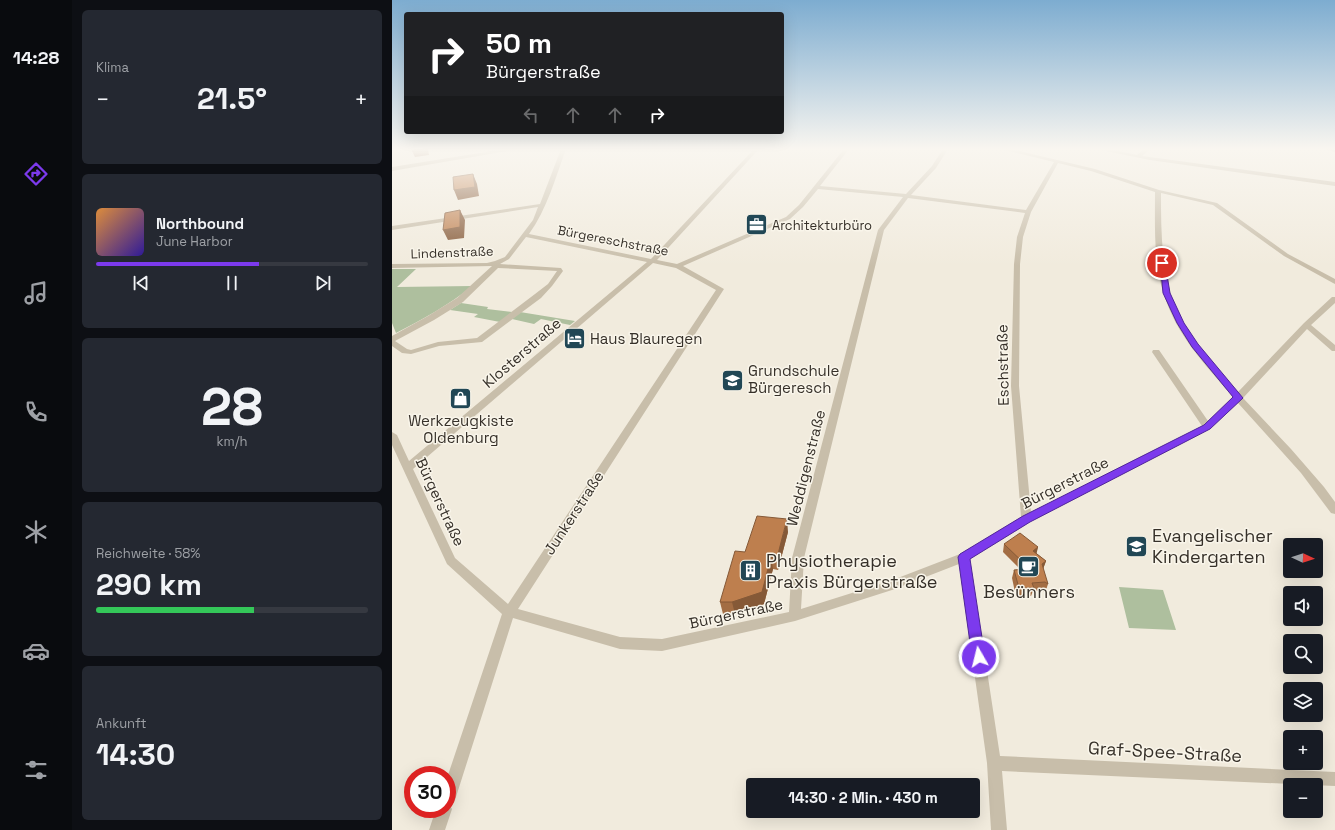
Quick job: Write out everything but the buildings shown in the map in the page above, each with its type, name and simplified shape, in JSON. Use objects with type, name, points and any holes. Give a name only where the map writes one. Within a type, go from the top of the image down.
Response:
[{"type":"street","name":"Lindenstraße","points":[[392,266],[497,265],[507,258],[526,235],[536,220],[549,188]]},
{"type":"street","name":"Klosterstraße","points":[[408,467],[653,260],[721,188]]},
{"type":"street","name":"Bürgereschstraße","points":[[526,235],[678,266],[788,218],[816,188]]},
{"type":"street","points":[[824,188],[907,196],[1028,212]]},
{"type":"street","name":"Weddigenstraße","points":[[794,616],[798,558],[881,230],[914,188]]},
{"type":"street","name":"Eschstraße","points":[[1026,519],[1015,386],[1017,264],[1020,237],[1028,212],[1041,188]]},
{"type":"street","points":[[1149,188],[1204,200],[1221,207],[1286,255],[1335,282]]},
{"type":"street","points":[[1158,191],[1158,233],[1167,293],[1187,334],[1215,371],[1282,445],[1335,510]]},
{"type":"street","points":[[392,228],[543,205]]},
{"type":"street","points":[[392,339],[460,300],[497,265],[554,268],[560,271],[550,285],[538,296],[479,340],[438,344],[411,352],[405,351],[392,342]]},
{"type":"street","name":"Junkerstraße","points":[[456,773],[509,612],[720,289],[678,266]]},
{"type":"street","name":"Bürgerstraße","points":[[392,435],[451,561],[509,612],[620,643],[662,645],[794,616],[892,585],[964,557],[1026,519],[1207,427],[1238,398],[1276,356],[1335,299]]},
{"type":"street","points":[[1307,325],[1335,349]]},
{"type":"street","points":[[1156,352],[1207,427]]},
{"type":"street","points":[[964,557],[994,763],[999,830]]},
{"type":"street","name":"Graf-Spee-Straße","points":[[994,763],[1335,779]]},
{"type":"street","points":[[437,830],[441,818]]},
{"type":"green space","points":[[392,269],[416,269],[397,287],[472,286],[445,306],[396,333],[392,323]]},
{"type":"green space","points":[[461,303],[488,307],[487,309],[512,312],[500,322],[474,317],[478,314],[450,310]]},
{"type":"green space","points":[[520,312],[575,321],[570,325],[541,319],[534,324],[512,319]]},
{"type":"green space","points":[[1119,587],[1163,590],[1176,630],[1129,628]]},
{"type":"place","name":"Architekturbüro","points":[[756,225]]},
{"type":"place","name":"Haus Blauregen","points":[[575,339]]},
{"type":"place","name":"Grundschule Bürgeresch","points":[[732,380]]},
{"type":"place","name":"Werkzeugkiste Oldenburg","points":[[461,398]]},
{"type":"place","name":"Evangelischer Kindergarten","points":[[1136,546]]},
{"type":"place","name":"Besünners","points":[[1029,567]]},
{"type":"place","name":"Physiotherapie Praxis Bürgerstraße","points":[[750,571]]},
{"type":"route","points":[[979,657],[964,557],[1026,519],[1074,496],[1207,427],[1238,398],[1195,346],[1180,323],[1167,293],[1162,263]]}]
